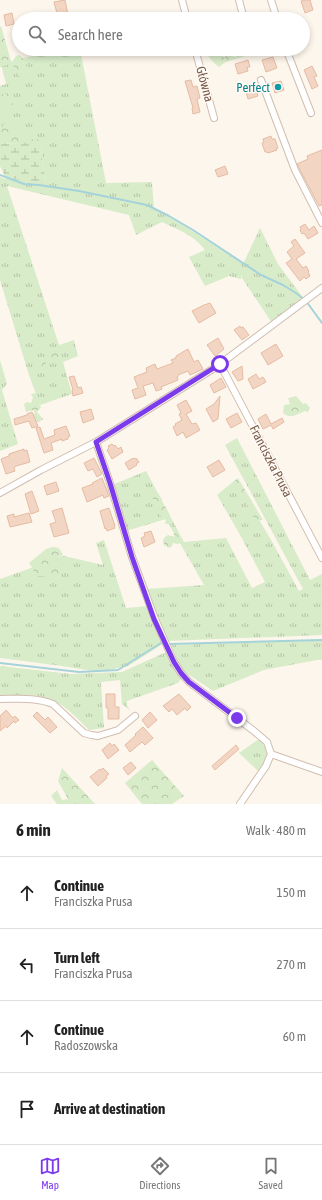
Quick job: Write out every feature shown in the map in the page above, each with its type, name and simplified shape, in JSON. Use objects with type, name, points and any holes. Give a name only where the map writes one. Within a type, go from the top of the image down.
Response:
[{"type":"street","points":[[182,0],[185,12]]},
{"type":"street","points":[[239,0],[242,12]]},
{"type":"street","points":[[271,0],[275,12]]},
{"type":"street","name":"Główna","points":[[197,56],[214,118]]},
{"type":"street","points":[[289,56],[311,113]]},
{"type":"street","points":[[261,80],[295,170],[322,223]]},
{"type":"street","points":[[0,493],[96,442],[220,364],[322,288]]},
{"type":"street","name":"Franciszka Prusa","points":[[220,364],[322,558]]},
{"type":"street","points":[[96,442],[132,557],[154,619],[174,662],[189,682],[267,742],[271,754],[266,766],[240,804]]},
{"type":"street","points":[[0,699],[37,699],[53,704],[84,733],[98,736],[118,730],[135,716]]},
{"type":"street","points":[[271,754],[322,772]]},
{"type":"green space","points":[[1,26],[11,61],[10,64],[0,67],[0,27]]},
{"type":"green space","points":[[16,56],[20,56],[25,62],[27,72],[20,77],[15,71],[12,62]]},
{"type":"green space","points":[[32,56],[81,56],[106,183],[152,182],[154,209],[183,225],[243,264],[260,228],[278,264],[304,299],[272,323],[242,278],[242,274],[241,279],[229,276],[205,286],[189,257],[205,250],[196,240],[180,230],[162,222],[136,235],[129,215],[7,186],[59,345],[74,340],[78,356],[63,362],[72,394],[40,405],[29,375],[0,280],[0,177],[6,179],[46,181],[40,142],[0,144],[0,86],[6,84],[1,65]]},
{"type":"green space","points":[[208,56],[222,56],[225,58],[225,56],[245,56],[226,62],[219,67]]},
{"type":"green space","points":[[10,93],[14,97],[10,101],[14,105],[9,108],[0,108],[0,95]]},
{"type":"green space","points":[[16,123],[18,127],[21,128],[20,133],[23,138],[41,140],[43,143],[41,147],[25,148],[23,143],[3,143],[0,138],[0,129],[2,129],[3,124]]},
{"type":"green space","points":[[40,142],[46,182],[6,179],[0,166],[0,144]]},
{"type":"green space","points":[[56,348],[61,348],[62,352],[59,354],[61,359],[58,362],[55,364],[50,361],[46,363],[44,367],[39,364],[47,359]]},
{"type":"green space","points":[[0,360],[7,384],[2,390],[18,444],[0,451]]},
{"type":"green space","points":[[36,393],[41,408],[37,412],[43,419],[39,422],[34,422],[33,414],[35,413],[33,410],[26,412],[24,404],[27,402],[31,403],[33,398],[31,394]]},
{"type":"green space","points":[[296,396],[303,404],[306,403],[310,408],[308,412],[305,411],[291,416],[286,415],[283,413],[284,405],[290,404],[288,398]]},
{"type":"green space","points":[[237,438],[310,580],[322,574],[322,635],[168,641],[147,589],[204,585],[166,519],[126,531],[112,485],[146,471],[184,542],[226,538],[252,588],[265,582],[217,495],[235,480],[270,538],[299,591],[303,589],[225,445]]},
{"type":"green space","points":[[238,478],[263,520],[255,521],[235,480]]},
{"type":"green space","points":[[153,492],[158,494],[162,499],[161,503],[163,507],[165,506],[170,515],[170,522],[182,541],[179,544],[173,543],[169,548],[164,545],[163,540],[168,535],[174,537],[174,534],[170,524],[165,523],[166,520],[162,518],[158,512],[162,506],[156,505],[151,495]]},
{"type":"green space","points":[[104,540],[126,608],[148,606],[163,644],[128,666],[99,672],[0,658],[0,579],[57,557],[64,556],[103,565],[96,543]]},
{"type":"green space","points":[[53,547],[60,549],[63,555],[55,558],[64,565],[60,576],[37,576],[29,563],[46,549]]},
{"type":"green space","points":[[322,640],[322,660],[264,670],[213,691],[182,670],[171,645]]},
{"type":"green space","points":[[166,652],[182,678],[178,683],[127,701],[127,706],[131,711],[122,704],[120,680],[101,682],[104,728],[89,730],[65,707],[47,698],[30,695],[0,696],[0,666],[71,674],[122,672]]},
{"type":"green space","points":[[259,739],[271,754],[258,771],[239,753]]},
{"type":"green space","points":[[152,760],[184,796],[172,804],[142,804],[125,783]]},
{"type":"green space","points":[[62,768],[95,804],[57,804],[51,796],[57,790],[62,800],[68,799],[58,781]]},
{"type":"building","points":[[65,0],[67,12],[57,12],[54,2]]},
{"type":"building","points":[[310,0],[313,10],[305,12],[301,1]]},
{"type":"building","points":[[12,13],[12,24],[6,26],[4,15]]},
{"type":"building","points":[[273,57],[277,68],[266,72],[262,60]]},
{"type":"building","points":[[248,60],[250,67],[247,67],[248,71],[238,74],[235,64]]},
{"type":"building","points":[[312,66],[317,76],[314,77],[318,86],[312,89],[304,70]]},
{"type":"building","points":[[191,80],[193,87],[197,86],[200,98],[197,99],[200,112],[193,114],[193,108],[185,81]]},
{"type":"building","name":"Perfect","points":[[281,81],[284,90],[275,93],[272,83]]},
{"type":"building","points":[[255,85],[258,96],[248,99],[245,88]]},
{"type":"building","points":[[271,136],[272,139],[275,139],[278,148],[276,149],[277,150],[268,153],[265,152],[262,143],[264,142],[263,139]]},
{"type":"building","points":[[322,150],[322,205],[319,206],[297,164],[308,159],[307,156]]},
{"type":"building","points":[[225,166],[228,174],[218,177],[215,170]]},
{"type":"building","points":[[305,224],[309,230],[314,226],[318,233],[308,239],[300,230],[300,227]]},
{"type":"building","points":[[295,239],[305,253],[296,259],[303,268],[306,266],[310,276],[306,279],[304,277],[300,281],[286,263],[292,259],[287,252],[294,246],[291,242]]},
{"type":"building","points":[[210,303],[216,313],[199,323],[192,311]]},
{"type":"building","points":[[240,326],[241,328],[243,327],[249,335],[242,340],[234,330]]},
{"type":"building","points":[[218,338],[224,349],[215,356],[207,345]]},
{"type":"building","points":[[276,344],[283,356],[268,365],[261,353]]},
{"type":"building","points":[[188,349],[194,362],[198,360],[203,369],[190,375],[188,371],[178,375],[178,380],[161,387],[162,389],[156,391],[153,383],[143,386],[146,395],[135,399],[132,390],[138,388],[134,377],[147,372],[146,368],[155,364],[157,369],[173,363],[171,360]]},
{"type":"building","points":[[242,366],[243,379],[238,381],[232,372]]},
{"type":"building","points":[[256,374],[259,379],[263,377],[266,382],[253,389],[248,379]]},
{"type":"building","points":[[74,376],[78,388],[81,387],[83,393],[73,396],[73,390],[69,377]]},
{"type":"building","points":[[221,378],[226,387],[214,393],[210,385]]},
{"type":"building","points":[[220,396],[218,419],[213,422],[206,409],[214,404]]},
{"type":"building","points":[[186,400],[192,411],[186,414],[192,424],[196,423],[200,430],[186,438],[183,432],[177,436],[173,427],[182,420],[179,414],[181,413],[177,405]]},
{"type":"building","points":[[91,409],[94,419],[83,423],[80,412]]},
{"type":"building","points":[[32,412],[38,426],[32,428],[29,421],[15,425],[14,419]]},
{"type":"building","points":[[237,413],[242,422],[231,428],[226,419]]},
{"type":"building","points":[[266,414],[271,424],[282,418],[284,422],[273,429],[271,425],[263,429],[258,419]]},
{"type":"building","points":[[66,426],[70,436],[68,439],[62,441],[62,439],[51,443],[53,450],[44,453],[36,428],[40,427],[44,439],[55,435],[54,430]]},
{"type":"building","points":[[112,444],[118,449],[121,447],[123,452],[112,459],[107,450],[109,448],[108,446]]},
{"type":"building","points":[[24,449],[24,451],[27,450],[30,462],[16,466],[14,468],[15,471],[6,474],[1,459],[9,456],[9,454]]},
{"type":"building","points":[[94,458],[102,474],[97,477],[93,469],[88,471],[84,463]]},
{"type":"building","points":[[133,458],[136,458],[139,462],[129,470],[125,463]]},
{"type":"building","points":[[219,460],[225,470],[213,477],[207,467]]},
{"type":"building","points":[[102,478],[109,496],[104,498],[103,495],[87,502],[82,488],[93,484],[92,483]]},
{"type":"building","points":[[56,482],[59,491],[47,495],[44,486]]},
{"type":"building","points":[[32,491],[39,511],[31,514],[25,494]]},
{"type":"building","points":[[62,508],[69,533],[54,537],[50,524],[56,522],[52,511]]},
{"type":"building","points":[[109,508],[115,528],[107,531],[106,528],[105,529],[100,511]]},
{"type":"building","points":[[29,513],[32,522],[10,527],[7,516],[14,514],[14,517]]},
{"type":"building","points":[[151,531],[155,542],[144,547],[141,538],[145,536],[144,533]]},
{"type":"building","points":[[106,694],[115,694],[115,707],[119,707],[119,719],[108,719]]},
{"type":"building","points":[[179,694],[191,707],[187,711],[185,708],[177,715],[172,709],[169,712],[163,706]]},
{"type":"building","points":[[6,710],[13,718],[15,716],[19,720],[15,723],[14,721],[7,728],[6,726],[0,731],[0,716]]},
{"type":"building","points":[[37,712],[45,720],[48,717],[57,727],[50,733],[33,716]]},
{"type":"building","points":[[150,712],[157,720],[148,728],[142,720]]},
{"type":"building","points":[[143,727],[153,738],[145,745],[142,742],[130,752],[125,745]]},
{"type":"building","points":[[110,743],[112,746],[114,744],[119,750],[108,759],[102,750]]},
{"type":"building","points":[[236,745],[239,749],[215,770],[212,766]]},
{"type":"building","points":[[131,762],[136,768],[128,775],[123,768]]},
{"type":"building","points":[[103,768],[109,774],[106,776],[107,778],[98,786],[90,777]]},
{"type":"waterway","points":[[0,175],[24,184],[79,191],[147,205],[193,230],[261,275],[296,293],[306,301],[322,323]]},
{"type":"waterway","points":[[170,644],[322,640]]},
{"type":"waterway","points":[[0,663],[79,672],[118,670],[161,643]]},
{"type":"place","name":"Perfect","points":[[278,87]]},
{"type":"route","points":[[220,364],[96,442],[132,557],[154,619],[174,662],[189,682],[237,718]]}]
